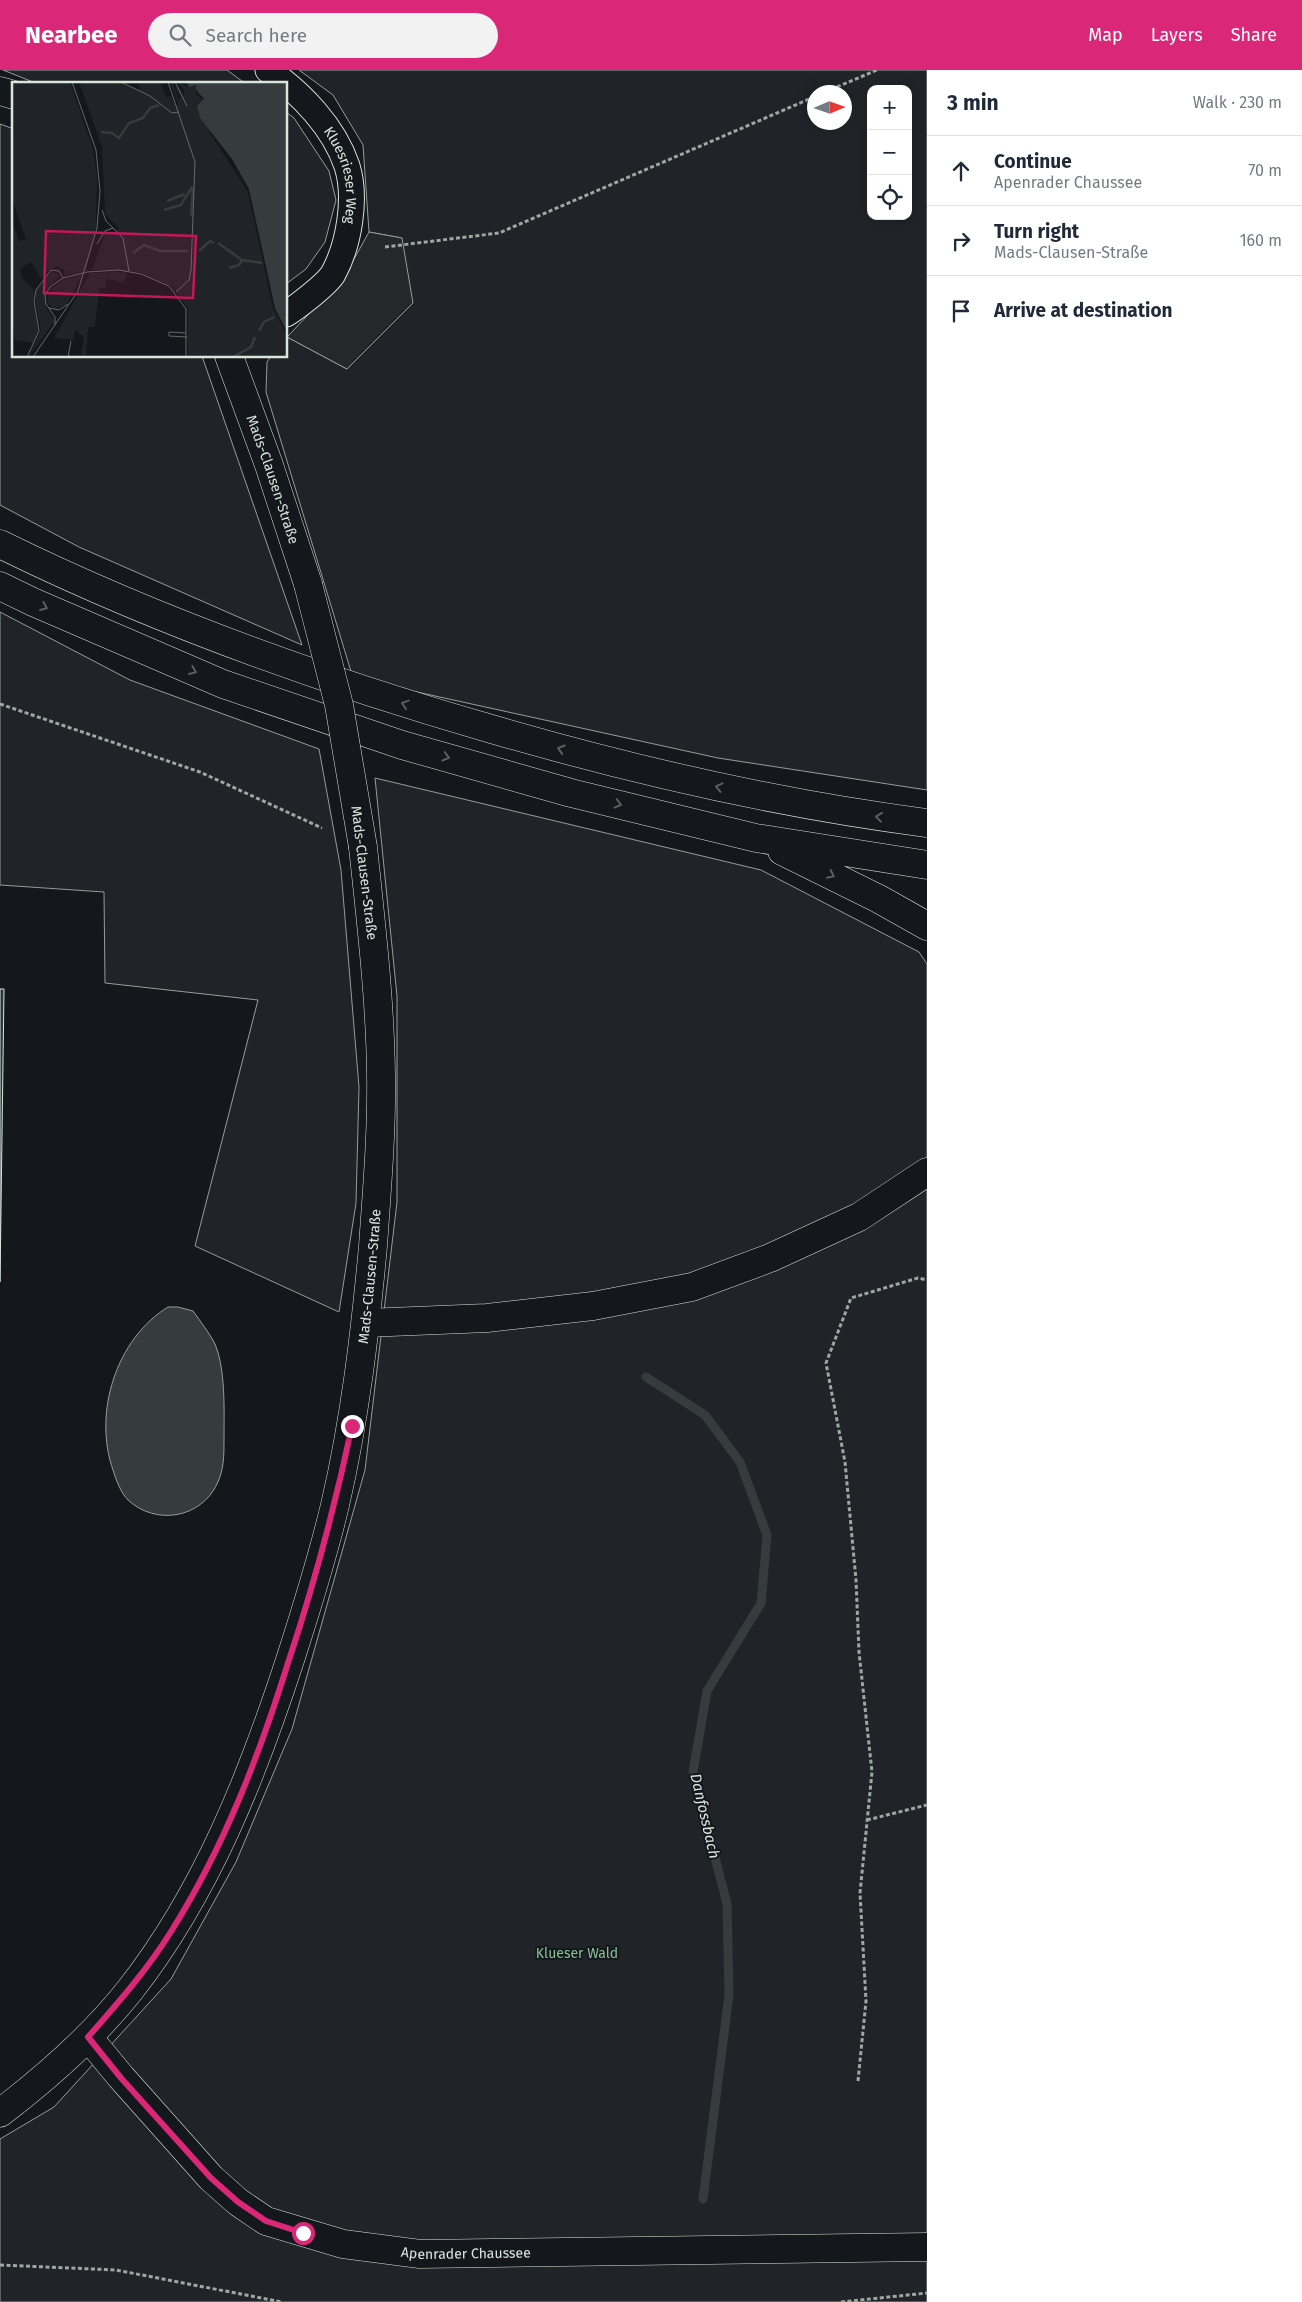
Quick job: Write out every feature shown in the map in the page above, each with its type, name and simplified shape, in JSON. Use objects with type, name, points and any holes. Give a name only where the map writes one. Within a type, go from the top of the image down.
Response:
[{"type":"main road","name":"Mads-Clausen-Straße","points":[[0,2113],[31,2089],[88,2037],[129,1990],[172,1930],[224,1836],[268,1725],[308,1603],[335,1507],[352,1426],[366,1323],[378,1174],[381,1075],[377,974],[363,847],[339,705],[308,584],[269,465],[229,358]]},
{"type":"main road","points":[[0,544],[48,568],[241,648],[416,707],[573,753],[759,796],[868,816],[927,823]]},
{"type":"main road","points":[[0,586],[222,684],[393,742],[571,793],[756,838],[927,865]]},
{"type":"main road","points":[[756,838],[879,899],[927,926]]},
{"type":"main road","points":[[366,1323],[487,1318],[593,1306],[692,1287],[770,1258],[859,1217],[927,1172]]},
{"type":"main road","name":"Apenrader Chaussee","points":[[88,2037],[168,2131],[211,2178],[238,2202],[266,2221],[343,2244],[420,2254],[927,2247]]},
{"type":"street","name":"Kluesrieser Weg","points":[[268,70],[285,82]]},
{"type":"street","name":"Kluesrieser Weg","points":[[288,84],[330,132],[347,166],[352,204],[347,240],[332,276],[288,313]]},
{"type":"path","points":[[842,85],[877,70]]},
{"type":"path","points":[[385,247],[499,233],[807,100]]},
{"type":"path","points":[[0,704],[200,772],[322,828]]},
{"type":"path","points":[[858,2081],[866,2002],[860,1893],[872,1772],[859,1652],[856,1580],[845,1462],[826,1363],[851,1298],[918,1278],[927,1280]]},
{"type":"path","points":[[868,1820],[927,1805]]},
{"type":"path","points":[[0,2265],[116,2270],[282,2302]]},
{"type":"path","points":[[841,2302],[927,2293]]},
{"type":"green space","points":[[3,70],[227,70],[243,82],[33,82]]},
{"type":"green space","points":[[299,70],[927,70],[927,790],[718,758],[353,678],[266,392],[267,362],[270,358],[288,358],[288,338],[347,369],[402,238],[369,232],[363,145],[333,95]]},
{"type":"green space","points":[[288,114],[294,118],[329,171],[336,200],[325,242],[306,269],[288,282]]},
{"type":"green space","points":[[0,124],[12,128],[12,358],[203,358],[302,645],[79,547],[0,505]]},
{"type":"green space","points":[[0,612],[130,680],[319,749],[341,870],[359,1087],[356,1203],[339,1312],[195,1246],[258,1000],[105,983],[104,892],[0,885]]},
{"type":"green space","name":"Klueser Wald","points":[[375,778],[761,870],[919,952],[927,964],[927,2302],[0,2302],[0,2139],[54,2107],[171,1979],[236,1862],[292,1729],[365,1470],[397,1202],[397,996]]},
{"type":"shaded area","points":[[369,232],[402,238],[413,303],[347,369],[288,338],[344,277]]},
{"type":"shaded area","points":[[168,1307],[178,1307],[193,1311],[207,1330],[218,1352],[221,1364],[224,1403],[224,1451],[221,1473],[210,1496],[200,1505],[189,1511],[164,1515],[151,1513],[139,1508],[123,1494],[117,1482],[107,1448],[106,1425],[108,1402],[122,1358],[135,1338],[150,1321]]},
{"type":"building","points":[[0,989],[4,989],[0,1282]]},
{"type":"waterway","name":"Danfossbach","points":[[646,1377],[705,1415],[740,1462],[767,1535],[761,1603],[707,1691],[693,1772],[727,1904],[729,1995],[703,2199]]},
{"type":"route","points":[[303,2233],[266,2221],[238,2202],[211,2178],[121,2078],[88,2037],[129,1990],[172,1930],[224,1836],[268,1725],[308,1603],[335,1507],[352,1426]]}]
